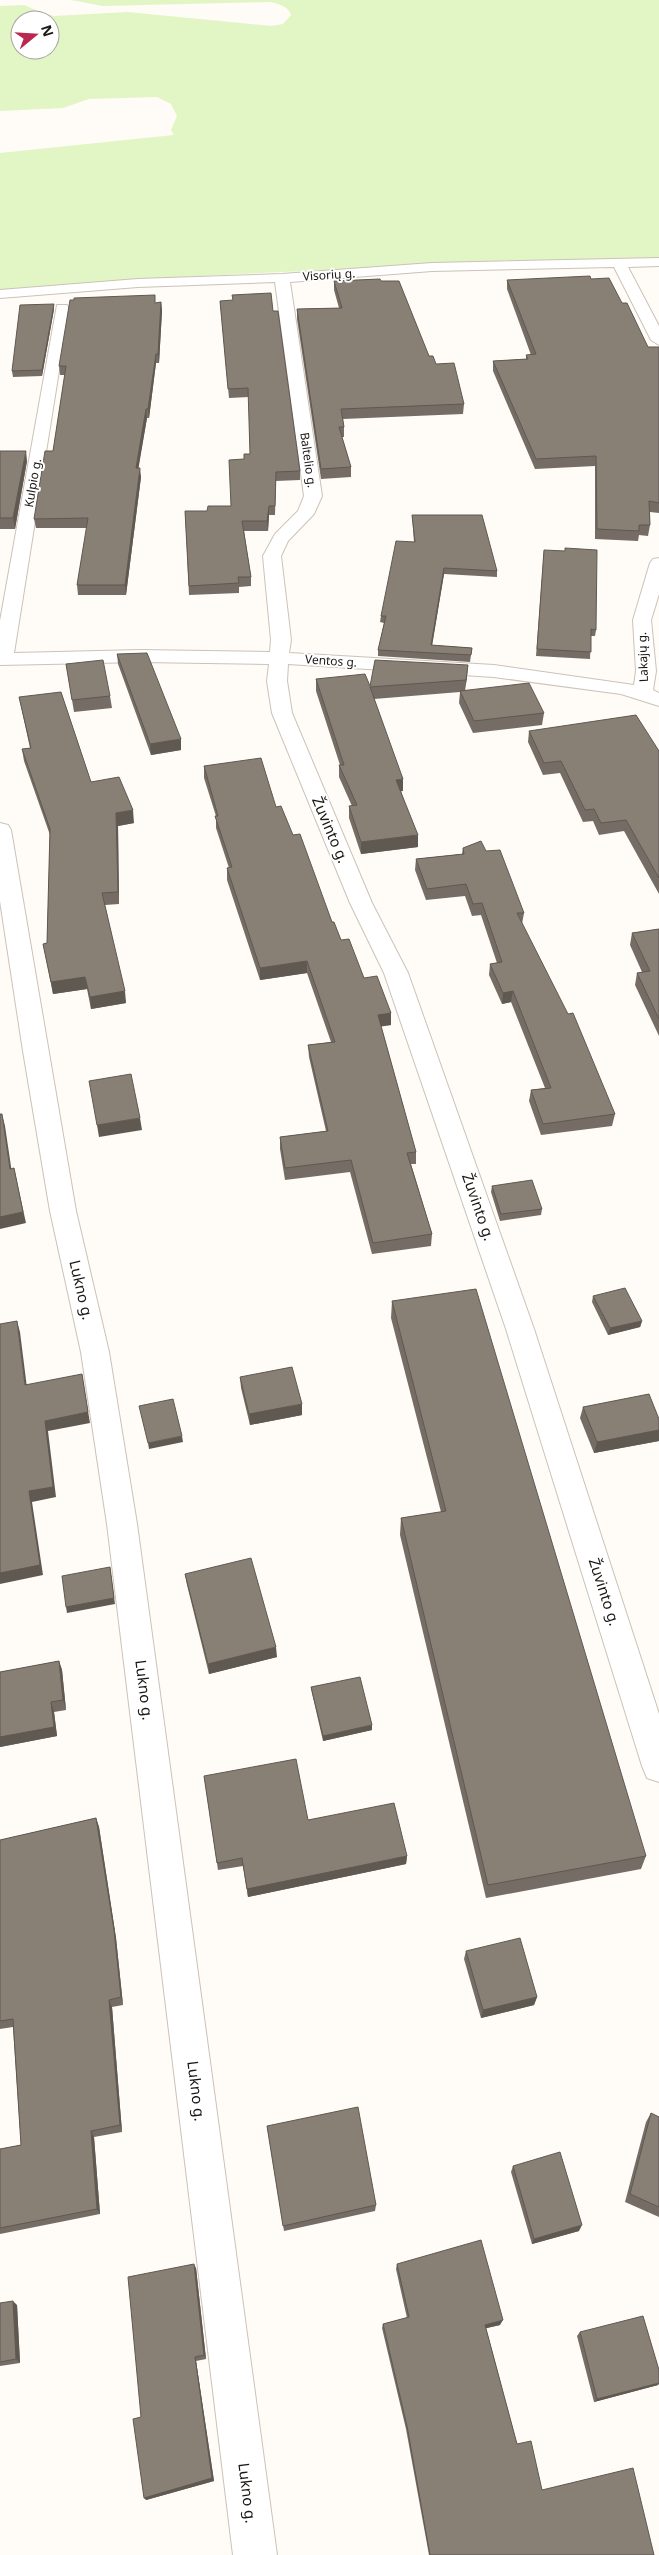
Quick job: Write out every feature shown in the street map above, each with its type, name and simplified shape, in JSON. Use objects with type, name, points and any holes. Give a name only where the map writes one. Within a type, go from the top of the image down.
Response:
[{"type":"street","name":"Visorių g.","points":[[0,294],[138,283],[282,278],[432,267],[659,262]]},
{"type":"street","points":[[619,264],[659,340]]},
{"type":"street","name":"Baltelio g.","points":[[280,658],[281,640],[272,556],[275,544],[283,533],[307,515],[313,496],[282,278]]},
{"type":"street","name":"Kulpio g.","points":[[2,659],[62,308]]},
{"type":"street","name":"Lakajų g.","points":[[651,696],[646,671],[642,620],[659,563]]},
{"type":"street","name":"Ventos g.","points":[[2,659],[141,656],[280,658],[494,671],[559,678],[651,696]]},
{"type":"street","name":"Žuvinto g.","points":[[280,658],[277,681],[282,713],[361,903],[396,973],[520,1329],[659,1766]]},
{"type":"street","name":"Lukno g.","points":[[0,830],[38,1070],[63,1211],[95,1352],[122,1524],[255,2555]]},
{"type":"green space","points":[[71,0],[659,0],[659,261],[247,274],[82,283],[0,290],[0,153],[174,135],[171,130],[177,116],[171,104],[157,97],[89,99],[63,108],[0,111],[0,6],[24,5],[36,10],[10,10],[10,60],[60,60],[60,16],[127,12],[272,26],[283,24],[291,15],[290,12],[285,7],[270,2],[103,6]]},
{"type":"building","points":[[590,276],[591,279],[609,278],[622,303],[627,303],[648,347],[659,347],[659,503],[649,501],[650,525],[639,525],[639,531],[597,529],[596,456],[536,459],[493,361],[528,359],[526,355],[536,354],[507,280]]},
{"type":"building","points":[[380,279],[381,281],[399,281],[429,356],[433,356],[436,364],[454,363],[464,404],[341,409],[344,427],[339,427],[351,467],[321,469],[297,309],[342,308],[334,281]]},
{"type":"building","points":[[271,293],[273,311],[278,311],[300,471],[276,472],[275,506],[269,506],[267,521],[242,521],[251,577],[238,577],[239,583],[189,586],[185,511],[207,511],[208,506],[231,506],[229,460],[244,459],[244,454],[250,454],[248,388],[228,389],[220,301],[233,300],[232,295]]},
{"type":"building","points":[[155,295],[155,303],[161,302],[158,354],[156,354],[148,409],[146,409],[136,468],[140,468],[125,585],[77,585],[88,518],[34,519],[45,451],[53,451],[66,366],[59,366],[70,300],[74,300],[74,298]]},
{"type":"building","points":[[54,304],[42,370],[12,371],[20,305]]},
{"type":"building","points":[[0,451],[26,451],[13,518],[0,518]]},
{"type":"building","points":[[412,515],[482,515],[497,571],[444,568],[431,645],[472,648],[471,655],[378,650],[386,616],[381,616],[396,541],[415,542]]},
{"type":"building","points":[[565,548],[597,550],[596,630],[591,629],[591,652],[537,649],[544,550],[565,551]]},
{"type":"building","points":[[147,653],[181,739],[150,744],[117,654]]},
{"type":"building","points":[[103,660],[110,696],[72,700],[66,664]]},
{"type":"building","points":[[375,660],[468,665],[466,680],[370,687],[403,779],[396,780],[418,835],[361,842],[349,806],[357,805],[339,765],[344,765],[316,679],[365,674],[370,686]]},
{"type":"building","points":[[529,683],[544,713],[474,721],[460,691]]},
{"type":"building","points":[[61,692],[91,782],[119,777],[133,810],[116,813],[118,892],[102,893],[125,991],[90,997],[85,977],[51,982],[43,944],[47,943],[50,829],[22,749],[31,748],[19,697]]},
{"type":"building","points":[[636,715],[659,751],[659,878],[626,820],[601,823],[594,809],[585,810],[561,761],[544,763],[529,731]]},
{"type":"building","points":[[261,758],[276,807],[281,806],[293,835],[300,834],[332,922],[334,922],[341,940],[349,939],[364,978],[377,976],[391,1013],[378,1015],[416,1152],[407,1153],[432,1234],[373,1243],[351,1160],[285,1168],[280,1137],[328,1131],[308,1045],[335,1042],[307,961],[260,968],[227,868],[232,867],[215,816],[218,816],[204,766]]},
{"type":"building","points":[[481,841],[486,851],[500,850],[524,913],[517,913],[568,1014],[573,1013],[615,1114],[543,1124],[531,1090],[551,1088],[513,991],[503,993],[490,964],[502,962],[482,903],[473,904],[466,884],[427,889],[416,859],[464,854],[463,848]]},
{"type":"building","points":[[659,929],[659,1019],[637,973],[650,971],[632,933]]},
{"type":"building","points":[[131,1074],[140,1118],[97,1125],[89,1081]]},
{"type":"building","points":[[0,1114],[2,1114],[10,1169],[14,1168],[23,1212],[0,1217]]},
{"type":"building","points":[[532,1180],[542,1209],[501,1214],[492,1186]]},
{"type":"building","points":[[625,1288],[642,1321],[610,1328],[593,1296]]},
{"type":"building","points":[[476,1289],[646,1856],[488,1885],[401,1518],[446,1511],[392,1301]]},
{"type":"building","points":[[17,1321],[25,1385],[82,1374],[88,1412],[45,1421],[53,1487],[29,1491],[40,1565],[0,1573],[0,1324]]},
{"type":"building","points":[[292,1367],[302,1404],[249,1414],[240,1377]]},
{"type":"building","points":[[649,1394],[659,1419],[659,1430],[597,1442],[583,1407]]},
{"type":"building","points":[[173,1399],[182,1436],[148,1443],[139,1406]]},
{"type":"building","points":[[251,1558],[276,1647],[208,1664],[185,1574]]},
{"type":"building","points":[[110,1567],[114,1598],[66,1607],[62,1576]]},
{"type":"building","points":[[59,1661],[63,1700],[51,1702],[54,1727],[0,1737],[0,1672]]},
{"type":"building","points":[[360,1677],[372,1725],[323,1736],[311,1687]]},
{"type":"building","points":[[296,1759],[308,1820],[394,1803],[407,1856],[247,1889],[242,1858],[217,1863],[204,1776]]},
{"type":"building","points":[[96,1818],[114,1930],[121,1997],[109,2000],[120,2125],[91,2131],[97,2209],[0,2228],[0,2149],[21,2145],[13,2019],[0,2021],[0,1840]]},
{"type":"building","points":[[520,1938],[537,1997],[483,2010],[466,1951]]},
{"type":"building","points":[[358,2107],[376,2205],[283,2226],[267,2126]]},
{"type":"building","points":[[651,2113],[659,2117],[659,2207],[630,2194]]},
{"type":"building","points":[[560,2152],[582,2225],[534,2239],[513,2166]]},
{"type":"building","points":[[481,2240],[503,2320],[485,2325],[517,2444],[531,2441],[542,2490],[633,2468],[654,2555],[430,2555],[407,2426],[383,2324],[409,2317],[397,2264]]},
{"type":"building","points":[[194,2264],[204,2355],[195,2357],[212,2478],[144,2498],[133,2419],[141,2417],[128,2277]]},
{"type":"building","points":[[13,2301],[16,2359],[0,2362],[0,2303]]},
{"type":"building","points":[[643,2316],[659,2370],[659,2383],[597,2399],[580,2332]]}]
